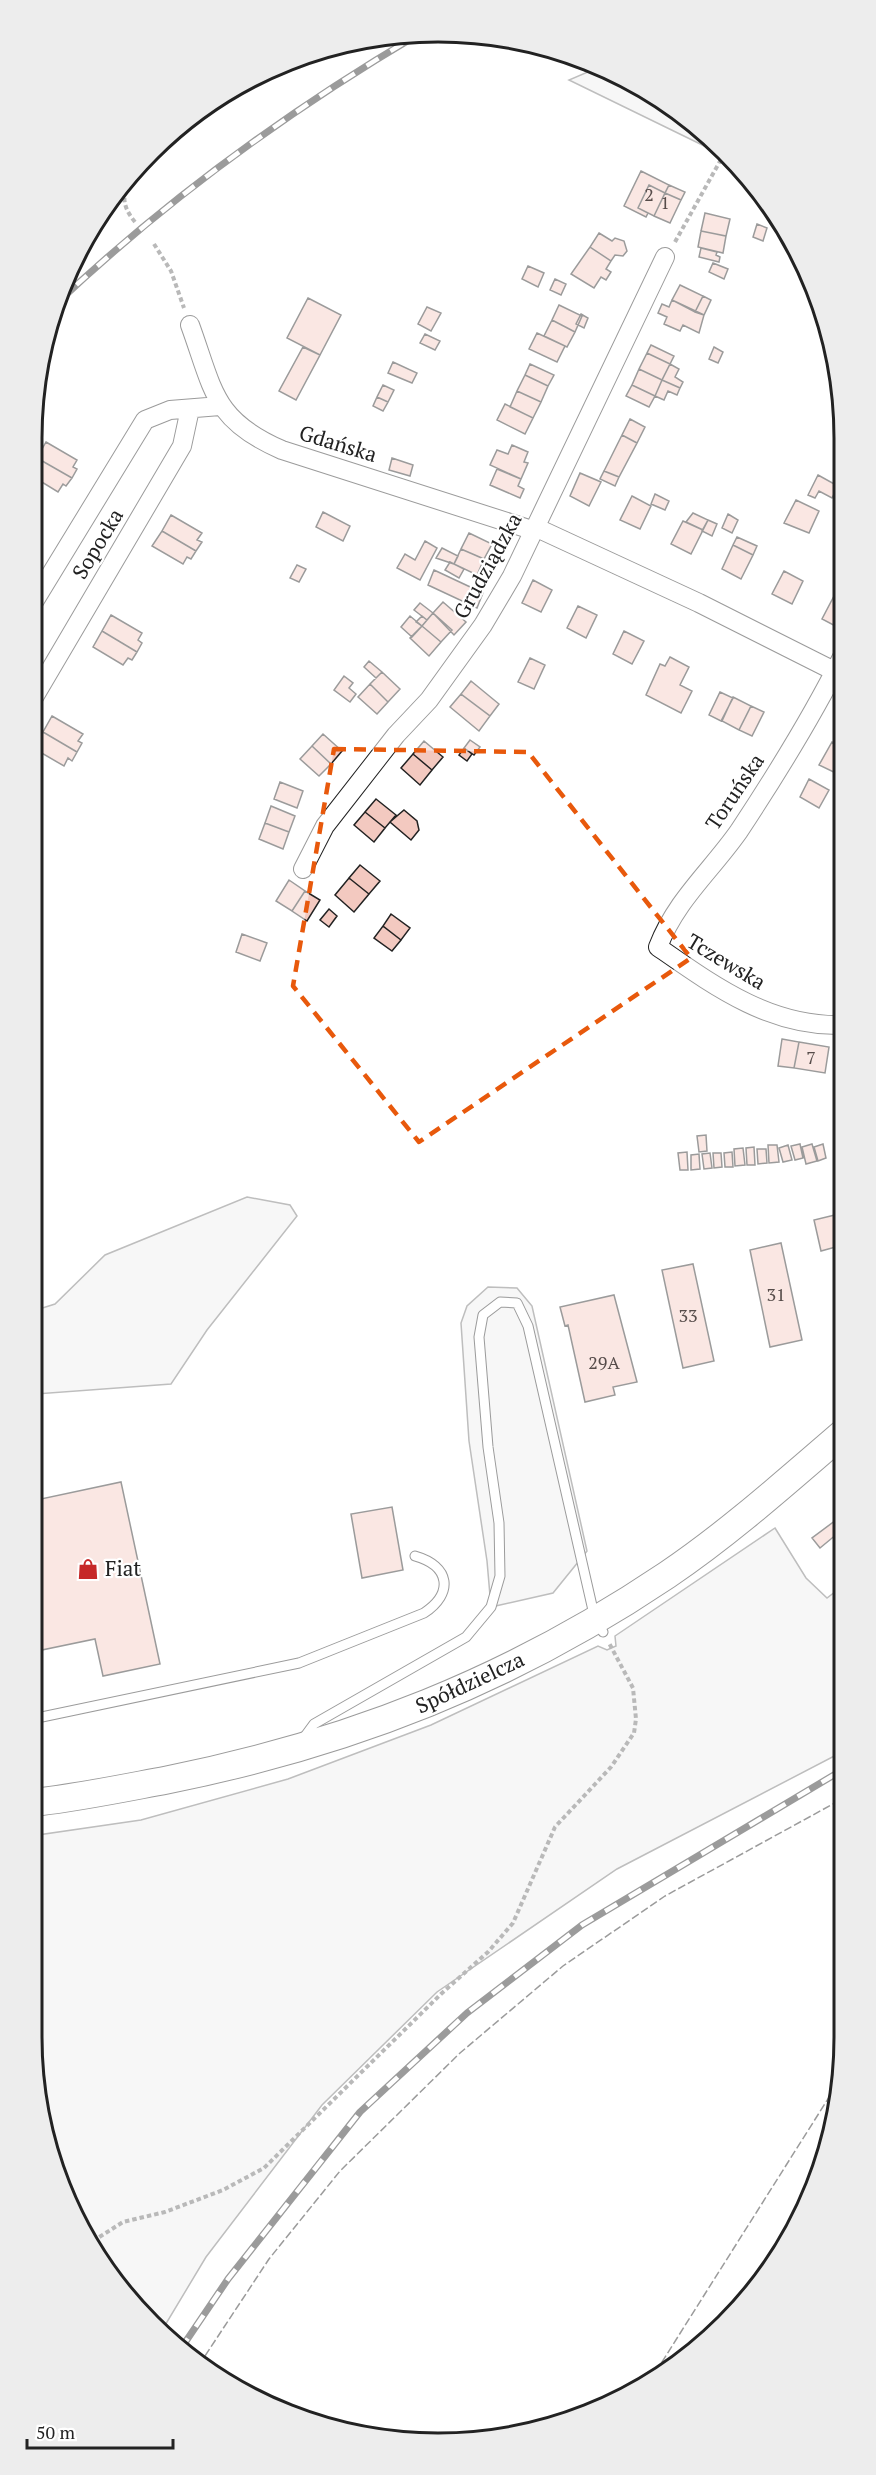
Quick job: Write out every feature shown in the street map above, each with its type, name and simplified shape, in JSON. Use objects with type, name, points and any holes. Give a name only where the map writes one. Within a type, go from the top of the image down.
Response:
[{"type":"main road","name":"Spółdzielcza","points":[[42,1801],[100,1793],[204,1772],[294,1750],[362,1730],[436,1701],[599,1626],[739,1520],[834,1441]]},
{"type":"street","name":"Grudziądzka","points":[[303,868],[324,826],[396,735],[429,700],[483,625],[536,529],[665,257]]},
{"type":"street","name":"Gdańska","points":[[190,326],[220,406],[246,432],[282,450],[536,529],[834,665]]},
{"type":"street","name":"Sopocka","points":[[42,587],[138,427],[153,415],[220,406]]},
{"type":"street","name":"Sopocka","points":[[42,684],[182,446],[190,409]]},
{"type":"street","name":"Toruńska","points":[[658,947],[668,920],[737,832],[786,757],[834,675]]},
{"type":"street","name":"Tczewska","points":[[658,947],[726,994],[780,1018],[834,1025]]},
{"type":"lane","points":[[294,1750],[314,1724],[465,1637],[491,1607],[500,1576],[499,1523],[488,1447],[479,1337],[483,1315],[500,1302],[517,1303],[528,1326],[599,1626]]},
{"type":"lane","points":[[42,1717],[299,1663],[424,1612],[438,1604],[445,1590],[443,1576],[437,1566],[415,1556]]},
{"type":"path","points":[[665,257],[720,160]]},
{"type":"path","points":[[123,199],[126,211],[135,222]]},
{"type":"path","points":[[154,244],[171,271],[190,326]]},
{"type":"path","points":[[97,2238],[123,2222],[165,2212],[223,2190],[264,2168],[441,1994],[488,1952],[513,1923],[555,1827],[611,1767],[634,1733],[636,1719],[633,1688],[599,1626]]},
{"type":"highlighted area","points":[[334,749],[528,752],[691,958],[419,1142],[293,986]]},
{"type":"shaded area","points":[[589,72],[613,83],[658,109],[706,147],[569,80]]},
{"type":"shaded area","points":[[247,1197],[290,1205],[297,1216],[207,1330],[171,1384],[42,1394],[42,1308],[55,1304],[105,1255]]},
{"type":"shaded area","points":[[488,1287],[517,1288],[532,1306],[587,1551],[553,1593],[491,1607],[487,1561],[469,1441],[461,1323],[467,1306]]},
{"type":"shaded area","points":[[775,1528],[806,1578],[827,1598],[834,1593],[834,1756],[617,1869],[437,1992],[322,2105],[206,2257],[166,2324],[124,2278],[95,2235],[72,2189],[55,2139],[45,2089],[43,2063],[42,1834],[141,1820],[288,1779],[431,1725],[598,1646],[607,1650],[616,1646],[615,1636]]},
{"type":"building","points":[[641,171],[669,185],[665,193],[649,185],[638,208],[648,213],[646,217],[624,206]]},
{"type":"building","points":[[649,185],[665,193],[654,216],[638,208]]},
{"type":"building","points":[[669,185],[685,192],[681,200],[665,193]]},
{"type":"building","points":[[665,193],[681,200],[670,223],[654,216]]},
{"type":"building","points":[[705,213],[730,219],[726,236],[701,231]]},
{"type":"building","points":[[757,224],[767,228],[763,241],[753,237]]},
{"type":"building","points":[[701,231],[726,236],[723,253],[698,247]]},
{"type":"building","points":[[599,233],[612,241],[615,238],[624,241],[627,251],[623,256],[615,255],[611,261],[590,247]]},
{"type":"building","points":[[590,247],[611,261],[606,269],[611,272],[606,280],[601,277],[594,288],[571,274]]},
{"type":"building","points":[[701,248],[717,252],[716,255],[720,257],[719,262],[699,257]]},
{"type":"building","points":[[713,263],[728,269],[724,279],[709,272]]},
{"type":"building","points":[[528,266],[544,273],[538,287],[522,279]]},
{"type":"building","points":[[555,279],[566,284],[561,295],[550,290]]},
{"type":"building","points":[[680,285],[703,296],[695,312],[672,300]]},
{"type":"building","points":[[703,296],[711,300],[704,315],[695,312]]},
{"type":"building","points":[[308,298],[341,315],[320,355],[287,338]]},
{"type":"building","points":[[672,300],[704,315],[699,333],[683,325],[680,331],[664,324],[667,317],[658,313],[662,304],[669,307]]},
{"type":"building","points":[[559,305],[582,316],[575,332],[552,320]]},
{"type":"building","points":[[427,307],[441,313],[431,331],[418,324]]},
{"type":"building","points":[[581,314],[588,318],[584,328],[576,324]]},
{"type":"building","points":[[552,320],[575,332],[567,347],[544,336]]},
{"type":"building","points":[[537,333],[565,346],[557,362],[529,349]]},
{"type":"building","points":[[425,334],[440,341],[435,350],[420,343]]},
{"type":"building","points":[[651,345],[674,356],[670,364],[647,353]]},
{"type":"building","points":[[303,347],[320,355],[296,400],[279,391]]},
{"type":"building","points":[[714,347],[723,352],[718,363],[709,359]]},
{"type":"building","points":[[647,353],[670,364],[662,380],[639,369]]},
{"type":"building","points":[[393,362],[417,373],[412,383],[388,373]]},
{"type":"building","points":[[530,364],[554,375],[548,386],[525,375]]},
{"type":"building","points":[[670,364],[679,369],[675,377],[683,382],[680,388],[662,380]]},
{"type":"building","points":[[639,369],[662,380],[655,396],[632,385]]},
{"type":"building","points":[[525,375],[548,386],[541,402],[517,391]]},
{"type":"building","points":[[662,380],[680,388],[677,395],[668,391],[664,400],[655,396]]},
{"type":"building","points":[[383,385],[394,390],[388,402],[377,397]]},
{"type":"building","points":[[632,385],[655,396],[649,407],[626,396]]},
{"type":"building","points":[[517,391],[541,402],[533,418],[510,407]]},
{"type":"building","points":[[377,397],[388,402],[383,411],[373,406]]},
{"type":"building","points":[[505,404],[533,418],[525,434],[497,420]]},
{"type":"building","points":[[630,419],[645,427],[637,443],[622,435]]},
{"type":"building","points":[[622,435],[637,443],[619,477],[604,471]]},
{"type":"building","points":[[46,442],[77,460],[73,467],[77,469],[72,478],[42,461],[42,449]]},
{"type":"building","points":[[512,445],[528,452],[524,462],[528,463],[521,479],[490,465],[497,450],[508,454]]},
{"type":"building","points":[[392,458],[413,465],[410,476],[389,470]]},
{"type":"building","points":[[42,461],[72,478],[66,486],[63,484],[58,492],[42,482]]},
{"type":"building","points":[[497,469],[521,479],[518,486],[524,489],[520,498],[490,485]]},
{"type":"building","points":[[604,471],[619,477],[615,486],[600,479]]},
{"type":"building","points":[[580,473],[601,482],[589,506],[570,496]]},
{"type":"building","points":[[818,475],[834,484],[832,498],[819,491],[815,498],[808,495]]},
{"type":"building","points":[[655,494],[669,501],[665,510],[651,504]]},
{"type":"building","points":[[632,496],[651,506],[640,529],[620,520]]},
{"type":"building","points":[[796,500],[819,511],[809,533],[784,523]]},
{"type":"building","points":[[323,512],[350,526],[343,541],[316,527]]},
{"type":"building","points":[[693,513],[708,520],[703,530],[686,522]]},
{"type":"building","points":[[728,514],[738,520],[732,533],[722,528]]},
{"type":"building","points":[[171,515],[202,533],[197,540],[202,542],[196,551],[162,531]]},
{"type":"building","points":[[708,520],[717,524],[712,536],[702,531]]},
{"type":"building","points":[[683,521],[703,530],[691,554],[671,544]]},
{"type":"building","points":[[162,531],[196,551],[191,559],[187,557],[183,564],[152,546]]},
{"type":"building","points":[[469,533],[492,544],[484,559],[461,549]]},
{"type":"building","points":[[737,537],[757,546],[753,555],[733,545]]},
{"type":"building","points":[[425,541],[437,548],[420,580],[397,568],[405,554],[415,560]]},
{"type":"building","points":[[733,545],[753,555],[741,579],[722,569]]},
{"type":"building","points":[[442,548],[458,556],[454,564],[436,558]]},
{"type":"building","points":[[461,549],[484,559],[477,575],[454,564]]},
{"type":"building","points":[[450,562],[464,569],[459,578],[445,570]]},
{"type":"building","points":[[297,565],[306,569],[299,582],[290,578]]},
{"type":"building","points":[[434,570],[483,593],[477,608],[428,585]]},
{"type":"building","points":[[784,571],[803,581],[792,604],[772,594]]},
{"type":"building","points":[[533,580],[552,590],[541,612],[522,603]]},
{"type":"building","points":[[834,596],[834,625],[822,619]]},
{"type":"building","points":[[443,602],[466,622],[454,635],[433,613]]},
{"type":"building","points":[[420,603],[433,613],[427,620],[414,610]]},
{"type":"building","points":[[578,606],[597,615],[586,638],[567,628]]},
{"type":"building","points":[[433,613],[452,630],[441,642],[422,626]]},
{"type":"building","points":[[111,615],[142,633],[138,640],[142,643],[137,652],[102,631]]},
{"type":"building","points":[[410,616],[422,626],[412,637],[401,627]]},
{"type":"building","points":[[422,616],[427,620],[422,626],[416,622]]},
{"type":"building","points":[[422,626],[441,642],[429,656],[410,638]]},
{"type":"building","points":[[102,631],[137,652],[132,660],[128,658],[123,665],[93,647]]},
{"type":"building","points":[[624,631],[644,641],[632,664],[613,654]]},
{"type":"building","points":[[670,657],[689,667],[680,685],[692,691],[681,713],[646,695],[660,664],[665,666]]},
{"type":"building","points":[[530,658],[545,665],[534,689],[518,682]]},
{"type":"building","points":[[369,661],[382,672],[376,678],[364,667]]},
{"type":"building","points":[[382,672],[400,689],[388,702],[370,684]]},
{"type":"building","points":[[344,676],[353,683],[349,688],[356,694],[350,702],[334,690]]},
{"type":"building","points":[[471,681],[499,704],[490,716],[461,694]]},
{"type":"building","points":[[370,684],[388,702],[377,714],[358,697]]},
{"type":"building","points":[[720,692],[733,698],[721,721],[709,715]]},
{"type":"building","points":[[461,694],[490,716],[479,731],[450,707]]},
{"type":"building","points":[[733,697],[751,706],[739,730],[722,721]]},
{"type":"building","points":[[751,706],[764,712],[752,736],[739,730]]},
{"type":"building","points":[[52,716],[83,734],[78,741],[82,743],[77,752],[43,732]]},
{"type":"building","points":[[43,732],[77,752],[72,761],[68,758],[64,766],[42,753]]},
{"type":"building","points":[[323,734],[342,751],[331,764],[312,746]]},
{"type":"building","points":[[470,740],[480,747],[474,755],[464,748]]},
{"type":"building","points":[[424,741],[443,757],[432,770],[413,754]]},
{"type":"building","points":[[832,742],[834,743],[834,772],[819,765]]},
{"type":"building","points":[[312,746],[331,764],[319,776],[300,759]]},
{"type":"building","points":[[464,748],[472,754],[467,761],[459,755]]},
{"type":"building","points":[[413,754],[432,770],[420,785],[401,768]]},
{"type":"building","points":[[809,779],[829,790],[819,808],[800,797]]},
{"type":"building","points":[[280,782],[303,791],[297,808],[274,799]]},
{"type":"building","points":[[376,799],[396,815],[385,828],[365,812]]},
{"type":"building","points":[[271,806],[295,816],[289,832],[265,823]]},
{"type":"building","points":[[404,810],[417,821],[419,830],[411,840],[390,822]]},
{"type":"building","points":[[365,812],[385,828],[374,842],[354,825]]},
{"type":"building","points":[[265,823],[289,832],[283,849],[259,839]]},
{"type":"building","points":[[360,865],[380,881],[369,894],[349,878]]},
{"type":"building","points":[[349,878],[369,894],[354,912],[335,895]]},
{"type":"building","points":[[289,880],[305,891],[292,911],[276,901]]},
{"type":"building","points":[[305,891],[320,900],[307,921],[292,911]]},
{"type":"building","points":[[329,909],[337,916],[329,927],[320,920]]},
{"type":"building","points":[[391,914],[410,928],[401,940],[383,926]]},
{"type":"building","points":[[383,926],[401,940],[392,951],[374,938]]},
{"type":"building","points":[[242,934],[267,943],[260,961],[236,952]]},
{"type":"building","points":[[782,1039],[799,1042],[794,1068],[778,1066]]},
{"type":"building","points":[[799,1042],[829,1047],[825,1073],[794,1068]]},
{"type":"building","points":[[706,1135],[707,1151],[699,1152],[697,1136]]},
{"type":"building","points":[[800,1144],[803,1158],[795,1160],[791,1146]]},
{"type":"building","points":[[812,1144],[817,1161],[806,1164],[802,1147]]},
{"type":"building","points":[[823,1144],[826,1158],[818,1161],[814,1147]]},
{"type":"building","points":[[768,1145],[777,1145],[779,1162],[769,1163]]},
{"type":"building","points":[[788,1145],[792,1160],[783,1162],[779,1148]]},
{"type":"building","points":[[754,1147],[755,1165],[747,1165],[746,1148]]},
{"type":"building","points":[[743,1148],[745,1165],[735,1166],[734,1149]]},
{"type":"building","points":[[757,1149],[766,1149],[767,1163],[758,1164]]},
{"type":"building","points":[[687,1152],[688,1170],[680,1170],[678,1153]]},
{"type":"building","points":[[732,1152],[733,1167],[725,1167],[724,1153]]},
{"type":"building","points":[[710,1153],[712,1168],[704,1169],[702,1154]]},
{"type":"building","points":[[713,1153],[721,1153],[722,1167],[714,1168]]},
{"type":"building","points":[[699,1154],[700,1169],[691,1170],[691,1155]]},
{"type":"building","points":[[834,1215],[834,1247],[821,1251],[814,1220]]},
{"type":"building","points":[[781,1243],[802,1340],[770,1347],[750,1250]]},
{"type":"building","points":[[693,1264],[714,1361],[683,1368],[662,1270]]},
{"type":"building","points":[[614,1295],[637,1382],[613,1387],[615,1395],[585,1402],[568,1325],[565,1326],[560,1307]]},
{"type":"building","name":"Fiat","points":[[121,1482],[160,1664],[103,1676],[95,1639],[42,1650],[42,1499]]},
{"type":"building","points":[[392,1507],[403,1570],[362,1578],[351,1514]]},
{"type":"building","points":[[834,1522],[834,1536],[820,1548],[812,1538]]},
{"type":"railway","points":[[70,291],[141,229],[230,159],[323,94],[403,44]]},
{"type":"railway","points":[[186,2342],[228,2279],[360,2112],[467,2013],[582,1925],[834,1775]]},
{"type":"fence","points":[[205,2356],[269,2259],[340,2171],[460,2053],[563,1966],[665,1896],[834,1803]]},
{"type":"fence","points":[[661,2364],[830,2096]]},
{"type":"place","name":"Fiat","points":[[88,1569]]}]
